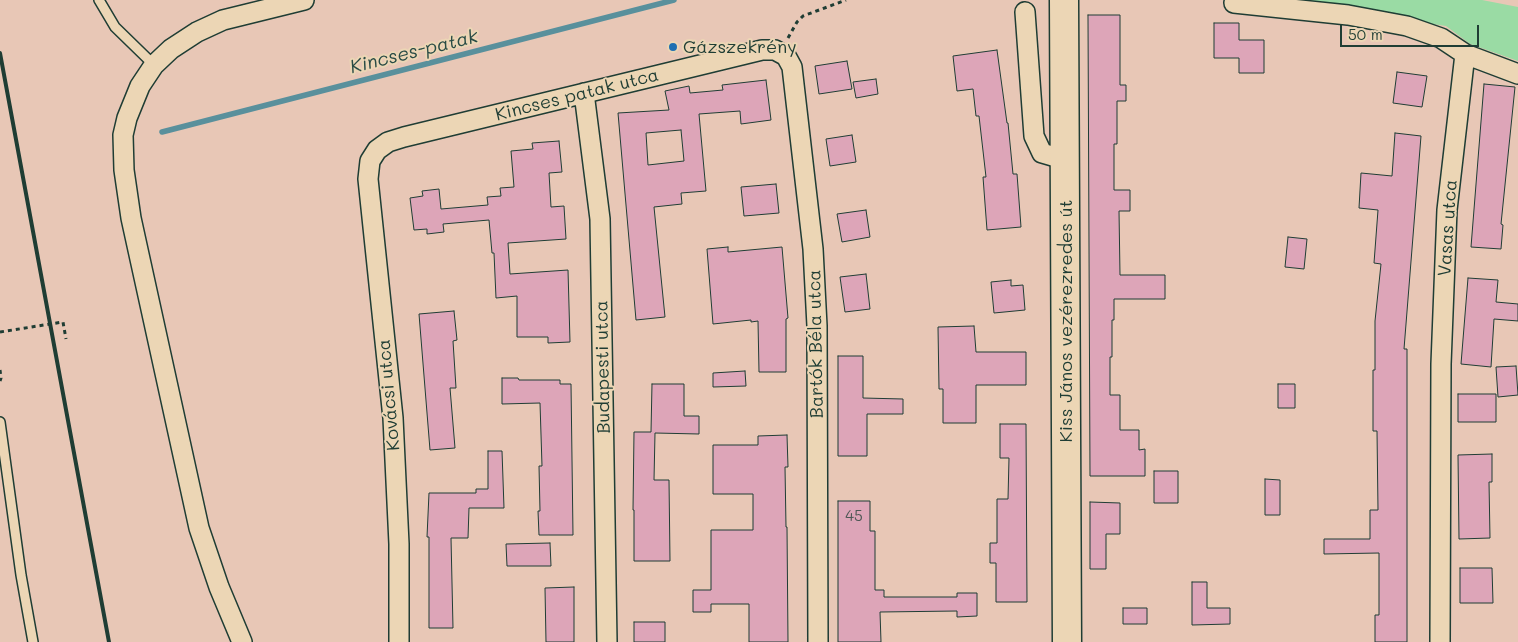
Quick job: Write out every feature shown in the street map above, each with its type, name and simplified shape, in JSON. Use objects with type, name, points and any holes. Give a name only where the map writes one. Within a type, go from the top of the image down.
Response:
[{"type":"main road","name":"Kiss János vezérezredes út","points":[[1064,0],[1067,642]]},
{"type":"street","points":[[242,642],[219,587],[199,528],[131,218],[126,186],[123,136],[127,118],[140,86],[154,65],[184,39],[210,25],[242,14],[304,0]]},
{"type":"street","points":[[1234,4],[1348,15],[1407,26],[1442,38],[1465,54],[1518,74]]},
{"type":"street","points":[[1026,12],[1034,136],[1042,153],[1066,160]]},
{"type":"street","name":"Kincses patak utca","points":[[377,150],[388,142],[762,50],[775,50],[780,53]]},
{"type":"street","name":"Bartók Béla utca","points":[[780,53],[786,56],[793,74],[816,285],[818,642]]},
{"type":"street","name":"Vasas utca","points":[[1440,642],[1441,364],[1447,210],[1465,54]]},
{"type":"street","name":"Budapesti utca","points":[[584,93],[600,219],[608,642]]},
{"type":"street","name":"Kovácsi utca","points":[[377,150],[370,161],[368,179],[393,418],[399,544],[399,642]]},
{"type":"lane","points":[[98,0],[114,27],[154,65]]},
{"type":"lane","points":[[0,422],[21,575],[33,642]]},
{"type":"path","points":[[780,53],[797,22],[803,16],[846,0]]},
{"type":"path","points":[[0,332],[63,322],[66,339]]},
{"type":"path","points":[[0,370],[2,378],[0,381]]},
{"type":"green space","points":[[1268,0],[1482,0],[1518,7],[1518,61],[1470,44],[1446,26]]},
{"type":"building","points":[[1088,15],[1120,15],[1120,85],[1126,85],[1126,101],[1117,101],[1117,144],[1114,144],[1114,190],[1130,190],[1130,211],[1119,211],[1120,275],[1165,275],[1165,299],[1114,299],[1112,357],[1110,357],[1110,395],[1120,395],[1120,430],[1139,430],[1139,450],[1145,449],[1145,476],[1090,476]]},
{"type":"building","points":[[1214,23],[1239,23],[1239,40],[1264,40],[1264,73],[1239,73],[1239,58],[1214,58]]},
{"type":"building","points":[[997,50],[1008,123],[1013,174],[1017,174],[1021,227],[987,230],[983,177],[986,177],[979,116],[976,116],[973,89],[957,91],[953,56]]},
{"type":"building","points":[[847,61],[852,89],[819,94],[815,66]]},
{"type":"building","points":[[1397,72],[1427,76],[1422,107],[1393,103]]},
{"type":"building","points":[[876,79],[878,94],[856,98],[853,82]]},
{"type":"building","points":[[766,80],[771,120],[741,124],[740,111],[699,114],[706,191],[681,193],[682,204],[654,207],[665,317],[636,320],[618,113],[669,110],[665,91],[689,86],[690,93],[723,90],[722,85]],"holes":[[[681,130],[684,161],[648,165],[646,133]]]},
{"type":"building","points":[[1484,84],[1515,87],[1501,224],[1503,225],[1501,249],[1471,247]]},
{"type":"building","points":[[1395,133],[1421,136],[1404,349],[1407,349],[1407,642],[1375,642],[1375,615],[1379,615],[1379,553],[1324,554],[1324,539],[1370,539],[1370,510],[1378,510],[1377,431],[1373,431],[1373,370],[1375,370],[1375,321],[1381,264],[1374,263],[1378,210],[1359,208],[1361,173],[1392,176]]},
{"type":"building","points":[[852,135],[856,162],[830,166],[826,139]]},
{"type":"building","points":[[559,141],[562,172],[549,173],[551,207],[564,206],[566,239],[508,243],[510,274],[568,270],[570,342],[548,343],[548,337],[517,337],[517,296],[496,298],[494,253],[492,253],[489,220],[443,224],[444,232],[427,234],[427,229],[414,230],[410,198],[423,196],[422,191],[439,189],[441,209],[488,205],[487,197],[501,196],[500,188],[514,187],[511,151],[533,149],[532,143]]},
{"type":"building","points":[[776,184],[779,213],[744,216],[741,187]]},
{"type":"building","points":[[866,210],[870,237],[842,242],[837,214]]},
{"type":"building","points":[[1288,237],[1307,239],[1304,269],[1285,267]]},
{"type":"building","points":[[728,247],[728,252],[782,247],[788,318],[786,319],[786,372],[759,372],[758,321],[713,324],[707,249]]},
{"type":"building","points":[[866,274],[870,309],[845,312],[840,277]]},
{"type":"building","points":[[1468,278],[1498,280],[1496,302],[1518,304],[1518,321],[1494,319],[1491,367],[1461,364]]},
{"type":"building","points":[[1011,280],[1011,286],[1023,285],[1025,310],[994,313],[991,282]]},
{"type":"building","points":[[454,311],[457,340],[453,341],[456,388],[450,388],[455,448],[430,450],[419,314]]},
{"type":"building","points":[[974,326],[976,352],[1026,352],[1026,385],[976,385],[976,423],[943,423],[943,389],[939,389],[938,327]]},
{"type":"building","points":[[838,356],[863,356],[863,398],[903,399],[903,414],[867,414],[867,456],[838,456]]},
{"type":"building","points":[[1516,366],[1518,395],[1498,397],[1496,367]]},
{"type":"building","points":[[745,371],[746,386],[713,387],[713,373]]},
{"type":"building","points":[[502,378],[560,380],[560,384],[571,384],[573,535],[539,535],[539,466],[542,466],[540,403],[502,404]]},
{"type":"building","points":[[652,384],[684,384],[684,416],[699,416],[699,434],[655,433],[654,480],[669,480],[670,561],[634,561],[634,432],[651,432]]},
{"type":"building","points":[[1278,384],[1295,384],[1295,408],[1278,408]]},
{"type":"building","points":[[1458,394],[1496,394],[1496,422],[1458,422]]},
{"type":"building","points":[[1000,424],[1026,424],[1027,602],[996,602],[996,563],[990,563],[990,543],[997,543],[997,499],[1008,499],[1009,458],[1000,458]]},
{"type":"building","points":[[787,435],[788,467],[785,467],[788,642],[749,642],[749,604],[711,604],[711,612],[693,612],[693,590],[711,590],[711,530],[753,530],[753,494],[713,494],[713,445],[758,445],[758,436]]},
{"type":"building","points":[[488,451],[502,451],[504,508],[469,508],[468,538],[451,538],[453,628],[429,628],[429,537],[427,537],[429,493],[476,493],[476,489],[488,489]]},
{"type":"building","points":[[1492,454],[1492,482],[1489,482],[1490,538],[1459,539],[1458,455]]},
{"type":"building","points":[[1154,471],[1178,471],[1178,503],[1154,503]]},
{"type":"building","points":[[1265,479],[1280,480],[1280,515],[1265,515]]},
{"type":"building","points":[[838,501],[870,501],[870,531],[875,531],[875,590],[884,590],[884,597],[957,597],[957,593],[977,593],[977,616],[957,617],[957,611],[880,612],[881,642],[838,642]]},
{"type":"building","points":[[1090,502],[1120,503],[1120,534],[1106,534],[1106,569],[1090,569]]},
{"type":"building","points":[[550,543],[551,566],[507,566],[506,544]]},
{"type":"building","points":[[1460,568],[1492,568],[1493,603],[1460,603]]},
{"type":"building","points":[[1192,582],[1207,582],[1207,608],[1230,608],[1230,624],[1192,625]]},
{"type":"building","points":[[574,587],[574,642],[546,642],[545,588]]},
{"type":"building","points":[[1123,608],[1147,608],[1147,624],[1123,624]]},
{"type":"building","points":[[634,622],[665,622],[665,642],[634,642]]},
{"type":"waterway","name":"Kincses-patak","points":[[162,132],[674,0]]},
{"type":"railway","points":[[0,53],[109,642]]},
{"type":"place","name":"Gázszekrény","points":[[673,47]]}]
